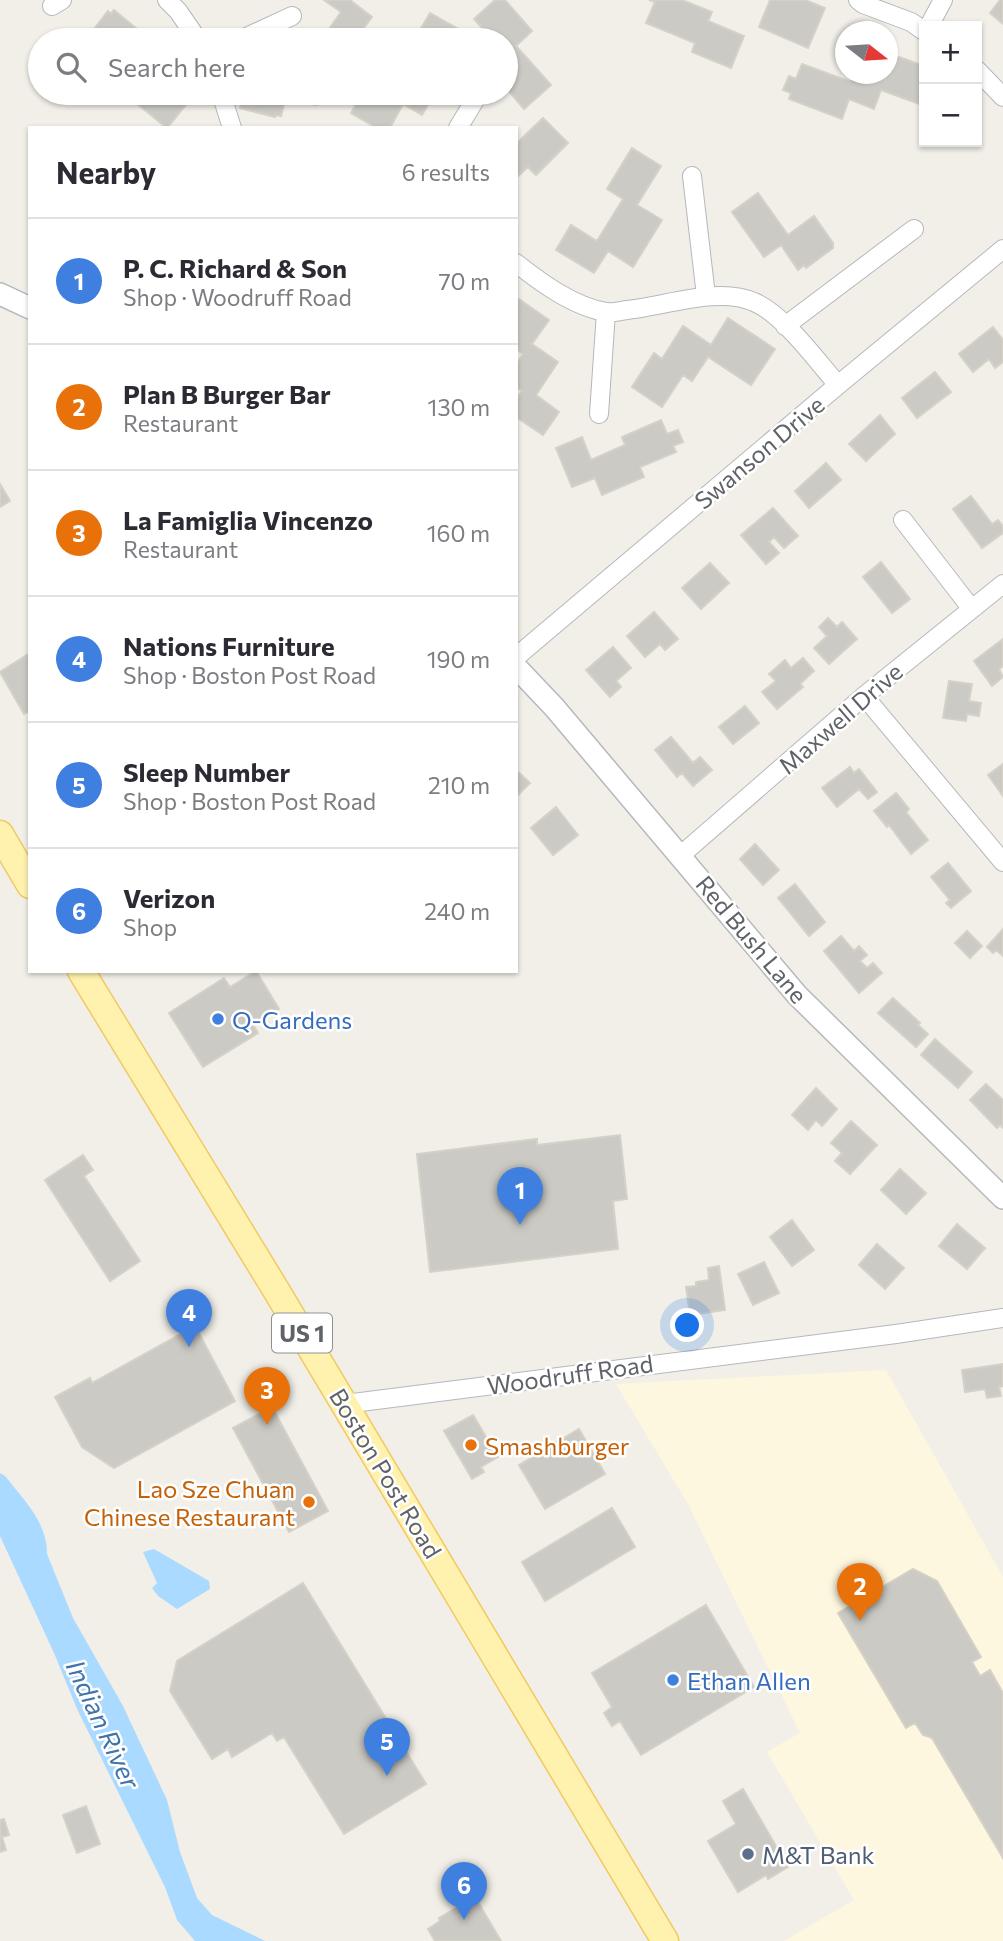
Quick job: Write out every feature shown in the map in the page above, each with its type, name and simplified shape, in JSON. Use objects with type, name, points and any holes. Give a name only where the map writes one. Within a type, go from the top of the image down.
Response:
[{"type":"main road","points":[[0,834],[28,883]]},
{"type":"main road","name":"Boston Post Road","points":[[83,973],[345,1404],[665,1941]]},
{"type":"street","points":[[167,0],[190,28]]},
{"type":"street","points":[[858,0],[863,5],[911,22],[919,28]]},
{"type":"street","points":[[932,21],[943,0]]},
{"type":"street","points":[[266,28],[292,16]]},
{"type":"street","points":[[982,75],[1003,97]]},
{"type":"street","points":[[225,105],[231,126]]},
{"type":"street","points":[[459,126],[472,105]]},
{"type":"street","points":[[692,176],[706,296]]},
{"type":"street","points":[[785,326],[914,229]]},
{"type":"street","name":"Swanson Drive","points":[[518,655],[1003,249]]},
{"type":"street","points":[[518,264],[572,299],[606,312],[656,307],[706,296],[746,298],[769,310],[838,385]]},
{"type":"street","points":[[0,294],[28,307]]},
{"type":"street","points":[[599,414],[606,312]]},
{"type":"street","points":[[903,520],[971,608]]},
{"type":"street","name":"Maxwell Drive","points":[[681,855],[864,696],[1003,584]]},
{"type":"street","name":"Red Bush Lane","points":[[518,669],[681,855],[797,995],[1003,1198]]},
{"type":"street","points":[[864,696],[1003,862]]},
{"type":"street","name":"Woodruff Road","points":[[345,1404],[1003,1318]]},
{"type":"shaded area","points":[[886,1370],[1003,1577],[1003,1941],[784,1941],[854,1900],[767,1752],[800,1733],[688,1504],[616,1384]]},
{"type":"water","name":"Indian River","points":[[0,1473],[20,1494],[39,1522],[47,1554],[73,1618],[123,1706],[167,1800],[180,1852],[197,1898],[212,1915],[265,1941],[195,1941],[177,1920],[165,1887],[78,1711],[0,1536]]},
{"type":"water","points":[[154,1549],[209,1581],[210,1589],[177,1609],[158,1596],[152,1588],[157,1583],[143,1552]]},
{"type":"building","points":[[324,0],[350,0],[372,17],[364,28],[330,28],[341,12]]},
{"type":"building","points":[[495,0],[505,0],[532,31],[518,44],[518,28],[482,28],[474,19]]},
{"type":"building","points":[[649,0],[682,0],[712,12],[708,21],[744,36],[731,68],[692,52],[695,43],[646,23],[655,2]]},
{"type":"building","points":[[770,0],[805,0],[825,8],[808,48],[759,27]]},
{"type":"building","points":[[1000,0],[1003,0],[1003,24],[990,13]]},
{"type":"building","points":[[114,10],[136,28],[95,28],[108,11],[111,14]]},
{"type":"building","points":[[430,13],[456,28],[421,28]]},
{"type":"building","points":[[518,48],[551,85],[524,109],[518,102]]},
{"type":"building","points":[[898,57],[919,64],[919,104],[881,90],[874,109],[849,99],[842,119],[789,99],[791,93],[783,90],[789,76],[796,79],[802,64],[835,76],[835,84],[898,84]]},
{"type":"building","points":[[139,105],[186,105],[169,126],[165,126]]},
{"type":"building","points":[[241,105],[284,105],[281,116],[275,117],[240,108]]},
{"type":"building","points":[[355,105],[402,105],[391,126],[374,126],[351,113]]},
{"type":"building","points":[[405,105],[428,105],[422,115]]},
{"type":"building","points":[[543,118],[568,143],[536,175],[528,167],[518,176],[518,142]]},
{"type":"building","points":[[632,148],[661,166],[637,205],[662,220],[633,267],[608,251],[594,273],[556,250],[571,225],[597,241],[623,199],[607,189]]},
{"type":"building","points":[[758,193],[788,235],[814,216],[833,243],[833,248],[806,268],[804,265],[798,270],[781,245],[764,257],[732,212]]},
{"type":"building","points":[[518,298],[549,320],[532,344],[558,362],[536,395],[559,412],[543,435],[518,418],[518,396],[522,391],[518,388],[518,362],[523,354],[518,350]]},
{"type":"building","points":[[728,318],[775,349],[751,385],[708,357],[692,381],[683,375],[662,407],[632,387],[654,353],[662,359],[683,326],[711,345]]},
{"type":"building","points":[[993,327],[1003,340],[1003,362],[995,368],[989,359],[973,372],[959,354]]},
{"type":"building","points":[[935,372],[951,392],[917,418],[902,398]]},
{"type":"building","points":[[880,415],[895,434],[866,461],[849,444]]},
{"type":"building","points":[[661,420],[667,434],[678,430],[683,442],[673,446],[676,452],[640,467],[644,477],[602,495],[595,478],[572,487],[556,448],[582,437],[591,460],[625,445],[622,437]]},
{"type":"building","points":[[826,463],[841,480],[809,508],[795,491]]},
{"type":"building","points":[[0,484],[10,501],[0,507]]},
{"type":"building","points":[[971,496],[992,524],[998,520],[1003,526],[1003,533],[982,548],[953,509]]},
{"type":"building","points":[[773,508],[798,536],[784,548],[774,537],[769,542],[779,553],[766,564],[741,535]]},
{"type":"building","points":[[881,562],[910,599],[892,613],[863,577]]},
{"type":"building","points":[[710,563],[729,583],[701,609],[682,588]]},
{"type":"building","points":[[654,612],[678,639],[665,650],[660,644],[645,657],[627,636]]},
{"type":"building","points":[[828,618],[837,627],[842,622],[857,639],[829,664],[814,648],[827,636],[819,627]]},
{"type":"building","points":[[1003,639],[1003,666],[999,669],[1003,677],[992,686],[974,661]]},
{"type":"building","points":[[613,647],[631,668],[616,681],[621,687],[610,697],[586,670]]},
{"type":"building","points":[[28,654],[28,712],[24,714],[0,672]]},
{"type":"building","points":[[803,658],[814,671],[800,684],[803,687],[777,709],[762,692],[776,681],[769,674],[785,660],[791,668]]},
{"type":"building","points":[[949,681],[972,684],[969,701],[981,703],[979,716],[967,714],[966,721],[943,718]]},
{"type":"building","points":[[745,706],[759,723],[733,744],[719,727]]},
{"type":"building","points":[[671,737],[693,763],[700,757],[712,770],[693,786],[682,773],[677,777],[655,750]]},
{"type":"building","points":[[1003,764],[1003,796],[988,775]]},
{"type":"building","points":[[850,767],[854,773],[859,769],[877,792],[868,799],[859,789],[837,807],[822,788]]},
{"type":"building","points":[[518,772],[530,783],[518,795]]},
{"type":"building","points":[[896,793],[909,809],[906,812],[928,840],[911,854],[889,825],[887,827],[874,811]]},
{"type":"building","points":[[556,807],[578,835],[553,855],[531,828]]},
{"type":"building","points":[[755,844],[779,870],[763,885],[740,859]]},
{"type":"building","points":[[948,863],[971,891],[951,908],[946,903],[950,900],[931,877]]},
{"type":"building","points":[[795,884],[825,922],[809,936],[778,898]]},
{"type":"building","points":[[1003,929],[1003,956],[996,950],[993,953],[987,947]]},
{"type":"building","points":[[967,931],[982,946],[970,958],[955,943]]},
{"type":"building","points":[[841,936],[854,951],[859,946],[867,955],[860,961],[867,968],[873,963],[882,973],[859,993],[824,951]]},
{"type":"building","name":"Q-Gardens","points":[[257,973],[279,1009],[253,1025],[258,1033],[203,1067],[169,1013],[224,978],[230,987]]},
{"type":"building","points":[[893,998],[928,1034],[916,1047],[878,1013]]},
{"type":"building","points":[[935,1039],[972,1072],[958,1088],[921,1055]]},
{"type":"building","points":[[986,1084],[1003,1100],[1003,1128],[1000,1125],[997,1128],[970,1100]]},
{"type":"building","points":[[816,1088],[837,1109],[822,1126],[816,1120],[808,1130],[792,1115]]},
{"type":"building","points":[[851,1121],[877,1145],[850,1174],[835,1161],[842,1153],[831,1143]]},
{"type":"building","points":[[620,1135],[627,1199],[613,1201],[618,1249],[430,1272],[417,1154],[537,1139],[537,1145]]},
{"type":"building","points":[[83,1155],[93,1170],[84,1176],[140,1261],[110,1281],[45,1180]]},
{"type":"building","points":[[900,1169],[926,1193],[906,1214],[881,1190]]},
{"type":"building","points":[[792,1220],[814,1250],[792,1266],[770,1237]]},
{"type":"building","points":[[957,1224],[985,1248],[967,1269],[939,1246]]},
{"type":"building","points":[[877,1244],[904,1268],[885,1289],[859,1265]]},
{"type":"building","points":[[764,1262],[779,1293],[753,1305],[738,1274]]},
{"type":"building","points":[[719,1266],[725,1310],[690,1315],[686,1287],[709,1280],[708,1268]]},
{"type":"building","points":[[195,1326],[235,1401],[114,1468],[82,1447],[55,1397],[90,1378],[92,1383]]},
{"type":"building","points":[[1003,1364],[1003,1386],[999,1387],[1001,1396],[987,1398],[985,1389],[965,1392],[962,1370]]},
{"type":"building","points":[[272,1407],[328,1511],[289,1532],[233,1428]]},
{"type":"building","name":"Smashburger","points":[[473,1415],[498,1457],[481,1467],[484,1472],[472,1479],[444,1431]]},
{"type":"building","points":[[579,1429],[605,1474],[545,1509],[519,1465]]},
{"type":"building","points":[[612,1508],[635,1547],[545,1601],[522,1562]]},
{"type":"building","points":[[913,1569],[937,1581],[981,1657],[972,1662],[980,1676],[990,1670],[1003,1693],[1003,1858],[932,1738],[923,1735],[915,1723],[906,1728],[838,1613]]},
{"type":"building","points":[[303,1583],[426,1784],[344,1834],[284,1737],[277,1741],[272,1733],[232,1757],[228,1749],[212,1759],[170,1691],[177,1661]]},
{"type":"building","name":"Ethan Allen","points":[[706,1605],[754,1687],[641,1755],[620,1721],[612,1726],[604,1713],[612,1707],[592,1673]]},
{"type":"building","name":"M&T Bank","points":[[743,1789],[788,1867],[768,1879],[766,1875],[738,1892],[708,1841],[736,1824],[723,1801]]},
{"type":"building","points":[[86,1806],[100,1844],[77,1853],[63,1815]]},
{"type":"building","points":[[4,1819],[9,1835],[2,1837],[6,1850],[0,1852],[0,1820]]},
{"type":"building","points":[[475,1897],[501,1941],[435,1941],[428,1929],[440,1921],[439,1918]]},
{"type":"place","name":"Q-Gardens","points":[[218,1019]]},
{"type":"place","name":"P. C. Richard & Son","points":[[520,1225]]},
{"type":"place","name":"Nations Furniture","points":[[189,1347]]},
{"type":"place","name":"La Famiglia Vincenzo","points":[[267,1425]]},
{"type":"place","name":"Smashburger","points":[[471,1445]]},
{"type":"place","name":"Lao Sze Chuan Chinese Restaurant","points":[[309,1502]]},
{"type":"place","name":"Plan B Burger Bar","points":[[860,1621]]},
{"type":"place","name":"Ethan Allen","points":[[673,1680]]},
{"type":"place","name":"Sleep Number","points":[[387,1776]]},
{"type":"place","name":"M&T Bank","points":[[748,1854]]},
{"type":"place","name":"Verizon","points":[[464,1920]]}]
